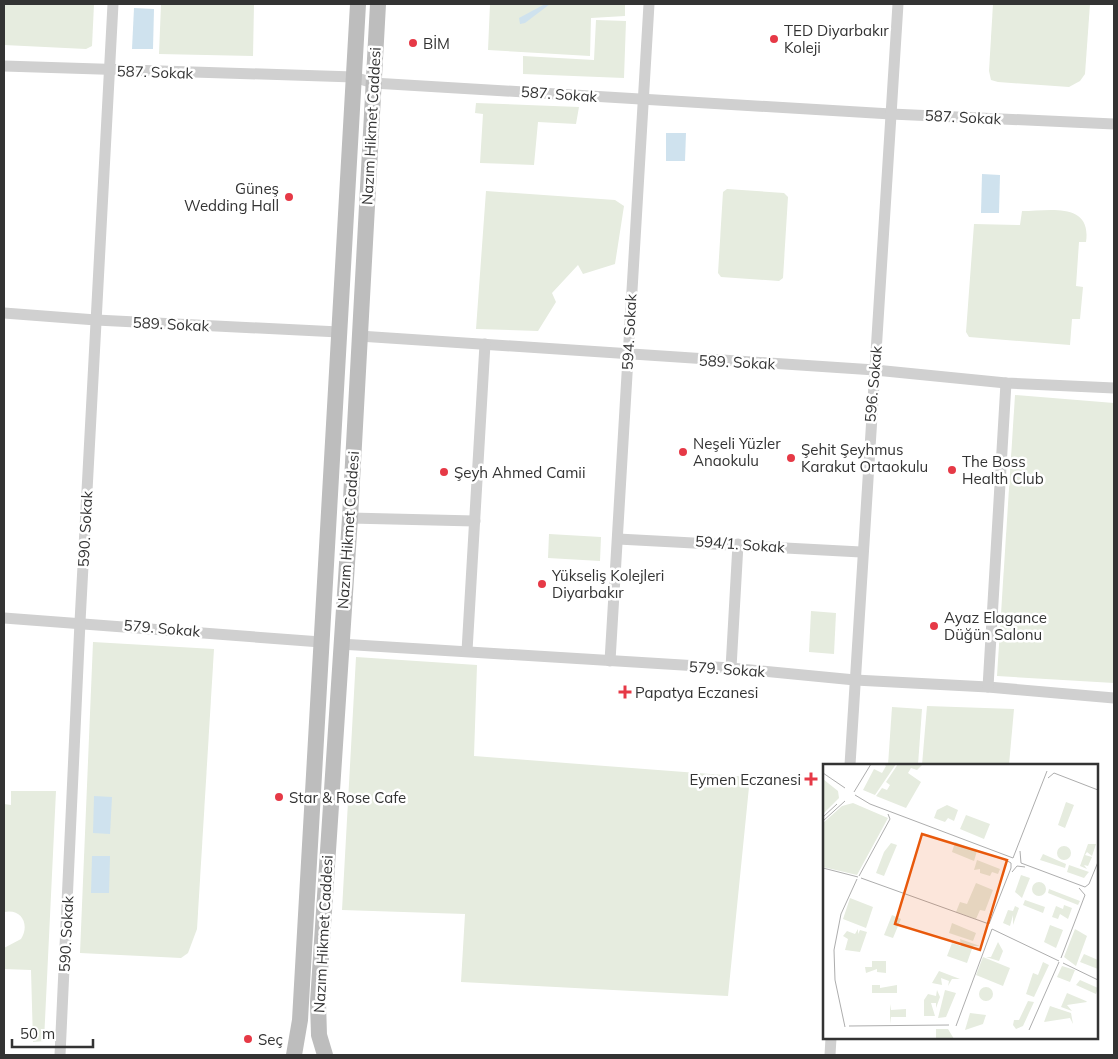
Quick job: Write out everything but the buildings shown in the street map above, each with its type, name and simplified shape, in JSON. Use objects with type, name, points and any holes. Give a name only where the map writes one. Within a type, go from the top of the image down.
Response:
[{"type":"main road","name":"Nazım Hikmet Caddesi","points":[[294,1055],[300,1010],[358,4]]},
{"type":"main road","name":"Nazım Hikmet Caddesi","points":[[325,1055],[319,1035],[318,1002],[340,644],[350,518],[378,4]]},
{"type":"street","name":"590. Sokak","points":[[60,1055],[80,622],[113,4]]},
{"type":"street","name":"594. Sokak","points":[[610,661],[649,4]]},
{"type":"street","name":"596. Sokak","points":[[850,764],[870,413],[876,370],[898,4]]},
{"type":"street","name":"587. Sokak","points":[[4,66],[354,77],[373,83],[644,100],[1114,124]]},
{"type":"street","name":"589. Sokak","points":[[4,313],[96,320],[339,332]]},
{"type":"street","name":"589. Sokak","points":[[359,336],[876,370],[1006,383],[1114,388]]},
{"type":"street","points":[[467,651],[485,344]]},
{"type":"street","points":[[988,687],[1006,383]]},
{"type":"street","points":[[350,518],[474,521]]},
{"type":"street","name":"594/1. Sokak","points":[[618,539],[862,552]]},
{"type":"street","points":[[731,668],[738,544]]},
{"type":"street","name":"579. Sokak","points":[[4,618],[80,622],[321,642]]},
{"type":"street","name":"579. Sokak","points":[[340,644],[731,668],[855,680],[988,687],[1114,698]]},
{"type":"street","points":[[830,1055],[832,1039]]},
{"type":"shaded area","points":[[4,4],[94,4],[92,46],[86,49],[4,45]]},
{"type":"shaded area","points":[[161,4],[254,4],[253,56],[159,54]]},
{"type":"shaded area","points":[[490,4],[625,4],[625,16],[591,18],[590,56],[488,50]]},
{"type":"shaded area","points":[[993,4],[1090,4],[1085,74],[1080,81],[1069,87],[991,80],[989,71]]},
{"type":"shaded area","points":[[596,20],[626,21],[624,78],[523,74],[523,56],[594,60]]},
{"type":"shaded area","points":[[476,103],[579,107],[576,124],[538,122],[534,165],[480,163],[483,114],[475,113]]},
{"type":"shaded area","points":[[727,189],[784,193],[788,197],[783,278],[779,281],[721,277],[718,273],[723,192]]},
{"type":"shaded area","points":[[486,191],[615,200],[624,206],[615,264],[583,274],[578,265],[552,293],[556,302],[538,331],[476,329]]},
{"type":"shaded area","points":[[1022,211],[1066,211],[1075,214],[1082,220],[1086,229],[1086,242],[1079,242],[1076,286],[1083,287],[1080,319],[1072,319],[1070,345],[969,337],[966,332],[974,224],[1020,225]]},
{"type":"shaded area","points":[[1015,395],[1114,403],[1114,683],[997,676]]},
{"type":"shaded area","points":[[549,534],[601,537],[600,561],[548,558]]},
{"type":"shaded area","points":[[811,611],[836,613],[834,654],[809,652]]},
{"type":"shaded area","points":[[93,642],[214,649],[197,929],[188,953],[181,958],[80,953]]},
{"type":"shaded area","points":[[356,657],[477,665],[474,756],[750,777],[728,996],[461,982],[465,914],[342,910]]},
{"type":"shaded area","points":[[927,706],[1014,709],[1009,764],[922,764]]},
{"type":"shaded area","points":[[892,707],[922,709],[918,764],[888,764]]},
{"type":"shaded area","points":[[11,791],[56,791],[44,1041],[33,1042],[31,970],[4,969],[4,948],[21,939],[25,928],[20,915],[10,911],[4,912],[4,804],[11,805]]},
{"type":"water","points":[[545,4],[550,4],[525,23],[520,24],[519,18]]},
{"type":"water","points":[[134,8],[154,9],[153,49],[132,49]]},
{"type":"water","points":[[666,133],[686,133],[685,161],[666,161]]},
{"type":"water","points":[[982,174],[1000,175],[999,213],[981,213]]},
{"type":"water","points":[[94,796],[112,797],[110,834],[93,833]]},
{"type":"water","points":[[92,856],[110,856],[109,893],[91,893]]},
{"type":"place","name":"TED Diyarbakır Koleji","points":[[774,39]]},
{"type":"place","name":"BİM","points":[[413,43]]},
{"type":"place","name":"Güneş Wedding Hall","points":[[289,197]]},
{"type":"place","name":"Neşeli Yüzler Anaokulu","points":[[683,452]]},
{"type":"place","name":"Şehit Şeyhmus Karakut Ortaokulu","points":[[791,458]]},
{"type":"place","name":"The Boss Health Club","points":[[952,470]]},
{"type":"place","name":"Şeyh Ahmed Camii","points":[[444,472]]},
{"type":"place","name":"Yükseliş Kolejleri Diyarbakır","points":[[542,584]]},
{"type":"place","name":"Ayaz Elagance Düğün Salonu","points":[[934,626]]},
{"type":"place","name":"Papatya Eczanesi","points":[[625,692]]},
{"type":"place","name":"Eymen Eczanesi","points":[[811,779]]},
{"type":"place","name":"Star & Rose Cafe","points":[[279,797]]},
{"type":"place","name":"Seç","points":[[248,1039]]}]
